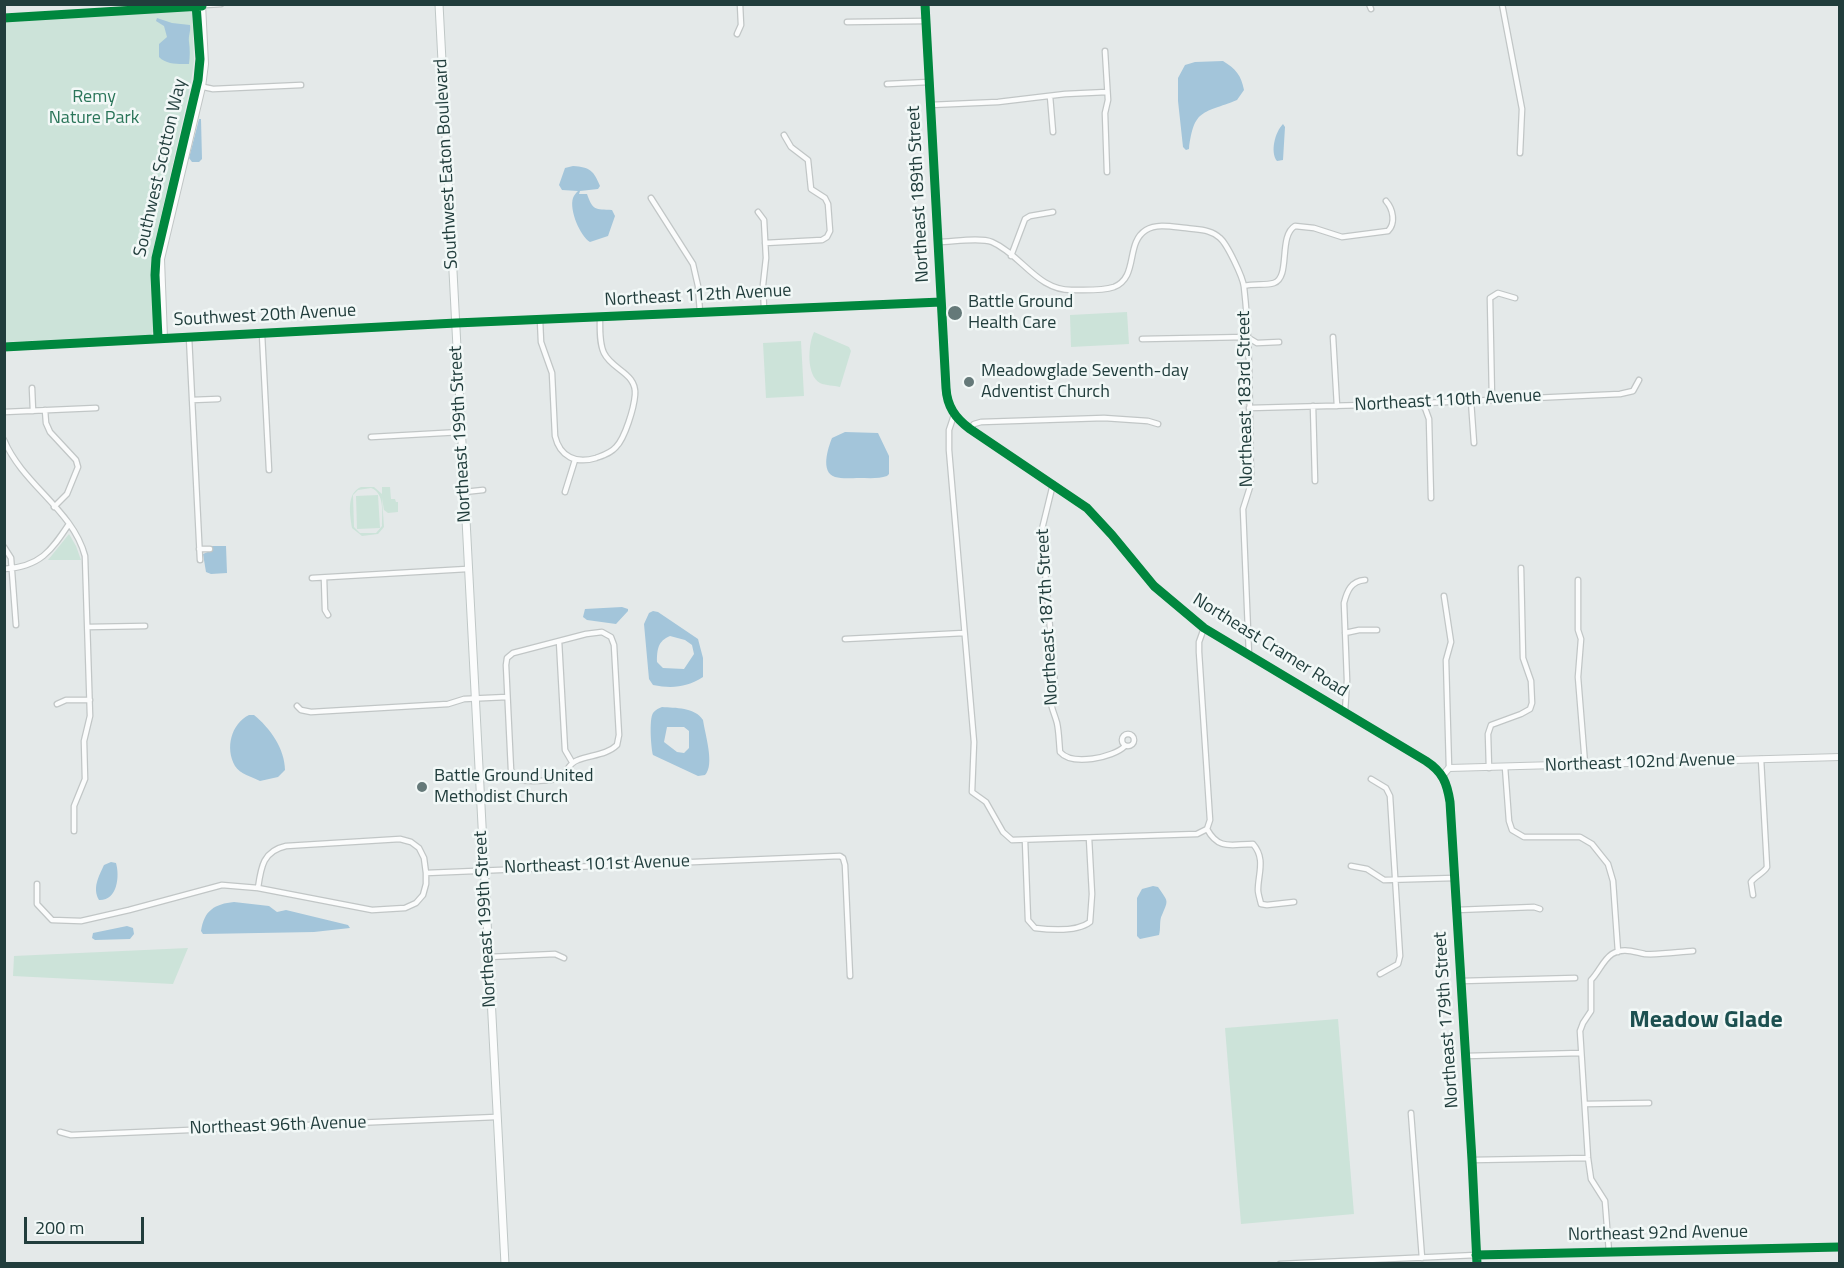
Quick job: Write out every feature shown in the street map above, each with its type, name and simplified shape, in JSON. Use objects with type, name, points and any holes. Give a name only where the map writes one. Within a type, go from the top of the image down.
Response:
[{"type":"main road","name":"Southwest Eaton Boulevard","points":[[439,4],[456,323]]},
{"type":"main road","name":"Northeast 199th Street","points":[[456,323],[505,1263]]},
{"type":"street","points":[[4,18],[221,4]]},
{"type":"street","points":[[737,34],[741,25],[740,4]]},
{"type":"street","name":"Northeast 189th Street","points":[[925,4],[946,393],[954,415],[949,430],[949,450],[974,742],[971,790],[990,807],[1003,832],[1012,840],[1023,841]]},
{"type":"street","points":[[1502,4],[1522,109],[1520,153]]},
{"type":"street","name":"Southwest Scotton Way","points":[[161,338],[160,268],[165,231],[205,64],[199,5]]},
{"type":"street","points":[[847,22],[926,21]]},
{"type":"street","points":[[1105,51],[1107,172]]},
{"type":"street","points":[[887,84],[929,82]]},
{"type":"street","points":[[199,86],[213,89],[301,85]]},
{"type":"street","points":[[930,105],[1107,92]]},
{"type":"street","points":[[1050,96],[1053,132]]},
{"type":"street","points":[[765,243],[820,240],[827,237],[830,228],[828,202],[812,189],[807,158],[791,147],[784,135]]},
{"type":"street","points":[[651,198],[693,264],[700,312]]},
{"type":"street","points":[[938,242],[990,241],[1039,279],[1056,288],[1104,289],[1116,286],[1123,280],[1130,268],[1136,241],[1146,230],[1160,226],[1208,231],[1224,241],[1244,286],[1273,283],[1279,280],[1288,233],[1294,226],[1314,228],[1342,237],[1388,231],[1393,225],[1392,213],[1386,201]]},
{"type":"street","points":[[758,212],[764,220],[764,309]]},
{"type":"street","points":[[1011,256],[1025,219],[1053,212]]},
{"type":"street","name":"Northeast 183rd Street","points":[[1244,286],[1251,473],[1250,487],[1243,509],[1249,655]]},
{"type":"street","points":[[1492,399],[1490,298],[1498,293],[1515,298]]},
{"type":"street","name":"Northeast 112th Avenue","points":[[456,323],[941,302]]},
{"type":"street","points":[[540,320],[540,342],[552,373],[557,446],[568,457],[582,461],[603,455],[617,446],[622,439],[635,393],[627,374],[614,366],[603,350],[600,317]]},
{"type":"street","name":"Southwest 20th Avenue","points":[[4,347],[456,323]]},
{"type":"street","points":[[262,334],[269,470]]},
{"type":"street","points":[[189,337],[200,560]]},
{"type":"street","points":[[1142,339],[1247,337],[1257,343],[1279,342]]},
{"type":"street","points":[[1333,337],[1337,406]]},
{"type":"street","name":"Northeast 110th Avenue","points":[[1249,408],[1630,393],[1634,391],[1639,380]]},
{"type":"street","points":[[32,388],[33,411]]},
{"type":"street","points":[[192,400],[218,399]]},
{"type":"street","points":[[1471,401],[1474,443]]},
{"type":"street","points":[[1417,403],[1425,408],[1429,419],[1431,498]]},
{"type":"street","points":[[1313,406],[1315,481]]},
{"type":"street","points":[[4,412],[96,408]]},
{"type":"street","points":[[45,410],[46,423],[50,432],[78,465],[67,494],[54,507]]},
{"type":"street","name":"Northeast Cramer Road","points":[[954,415],[970,429],[1087,507],[1154,586],[1204,628],[1433,765],[1443,776]]},
{"type":"street","points":[[970,429],[974,424],[981,422],[1104,418],[1148,421],[1158,424]]},
{"type":"street","points":[[371,437],[461,432]]},
{"type":"street","points":[[4,440],[21,470],[77,535],[85,556],[90,718],[84,741],[85,775],[74,806],[74,831]]},
{"type":"street","points":[[565,492],[575,460]]},
{"type":"street","name":"Northeast 187th Street","points":[[1053,484],[1042,536],[1055,685],[1052,690],[1051,711],[1057,724],[1060,752],[1065,757],[1093,759],[1109,755],[1125,746]]},
{"type":"street","points":[[464,492],[483,490]]},
{"type":"street","points":[[4,569],[38,561],[46,556],[69,524]]},
{"type":"street","points":[[4,547],[11,558],[13,568],[16,625]]},
{"type":"street","points":[[200,549],[210,549]]},
{"type":"street","points":[[312,578],[467,568]]},
{"type":"street","points":[[1489,768],[1488,734],[1491,725],[1521,714],[1530,709],[1532,703],[1531,681],[1523,658],[1521,568]]},
{"type":"street","points":[[324,578],[328,615]]},
{"type":"street","points":[[1345,712],[1347,680],[1343,611],[1347,594],[1354,583],[1365,580]]},
{"type":"street","points":[[1578,580],[1578,630],[1581,639],[1578,677],[1585,764]]},
{"type":"street","points":[[1443,776],[1449,768],[1446,660],[1451,642],[1444,596]]},
{"type":"street","points":[[88,627],[146,626]]},
{"type":"street","points":[[1204,628],[1199,642],[1199,652],[1210,820],[1207,830]]},
{"type":"street","points":[[1345,633],[1377,630]]},
{"type":"street","points":[[602,632],[609,635],[614,645],[618,743],[610,751],[572,762],[556,779],[523,781],[516,779],[513,775],[507,697],[507,658],[513,653],[559,641],[602,632]]},
{"type":"street","points":[[845,639],[964,633]]},
{"type":"street","points":[[559,641],[565,750],[572,762]]},
{"type":"street","points":[[297,706],[311,712],[448,704],[464,699],[507,697]]},
{"type":"street","points":[[57,704],[66,700],[90,700]]},
{"type":"street","name":"Northeast 102nd Avenue","points":[[1449,768],[1839,757]]},
{"type":"street","points":[[1753,895],[1751,882],[1767,867],[1761,759]]},
{"type":"street","points":[[1505,767],[1509,821],[1512,830],[1524,837],[1580,837],[1593,844],[1611,871],[1618,951]]},
{"type":"street","name":"Northeast 179th Street","points":[[1443,776],[1450,802],[1477,1263]]},
{"type":"street","points":[[1371,779],[1383,786],[1389,793],[1400,960],[1397,965],[1380,974]]},
{"type":"street","points":[[1089,838],[1092,910],[1090,922],[1085,926],[1035,928],[1028,920],[1023,841],[1089,838],[1197,834],[1207,830]]},
{"type":"street","points":[[1207,830],[1221,845],[1253,844],[1256,848],[1259,854],[1261,878],[1258,894],[1261,904],[1294,902]]},
{"type":"street","points":[[37,884],[37,904],[52,920],[81,921],[222,885],[258,888],[354,908],[390,910],[411,906],[420,899],[425,890],[426,873],[422,853],[406,840],[286,846],[274,849],[265,858],[258,888]]},
{"type":"street","name":"Northeast 101st Avenue","points":[[426,873],[840,856],[845,865],[850,976]]},
{"type":"street","points":[[1351,866],[1367,869],[1384,880],[1454,878]]},
{"type":"street","points":[[1456,910],[1534,907],[1540,909]]},
{"type":"street","points":[[1609,1251],[1605,1201],[1591,1179],[1588,1158],[1581,1053],[1581,1027],[1591,1011],[1591,980],[1598,974],[1607,958],[1618,951],[1638,951],[1643,954],[1693,951]]},
{"type":"street","points":[[488,957],[555,954],[564,958]]},
{"type":"street","points":[[1461,981],[1575,978]]},
{"type":"street","points":[[1466,1056],[1581,1053]]},
{"type":"street","points":[[1585,1104],[1649,1103]]},
{"type":"street","points":[[1411,1113],[1422,1258]]},
{"type":"street","name":"Northeast 96th Avenue","points":[[60,1132],[71,1135],[496,1117]]},
{"type":"street","points":[[1472,1160],[1588,1158]]},
{"type":"street","name":"Northeast 92nd Avenue","points":[[1280,1263],[1476,1255],[1839,1246]]},
{"type":"green space","name":"Remy Nature Park","points":[[192,9],[194,61],[191,83],[151,260],[154,330],[151,335],[5,342],[5,20]]},
{"type":"green space","points":[[1127,312],[1129,344],[1071,347],[1070,315]]},
{"type":"green space","points":[[814,332],[849,347],[851,351],[840,387],[820,383],[812,373],[810,344]]},
{"type":"green space","points":[[801,341],[804,396],[766,398],[763,343]]},
{"type":"green space","points":[[361,487],[374,487],[382,494],[382,487],[390,487],[391,499],[398,502],[398,512],[388,513],[384,510],[382,498],[384,527],[378,534],[362,536],[352,528],[350,505],[353,494]],"holes":[[[371,488],[381,499],[382,526],[376,533],[360,533],[354,527],[353,495],[358,490]]]},
{"type":"green space","points":[[378,495],[380,528],[357,529],[356,496]]},
{"type":"green space","points":[[69,534],[81,560],[48,560]]},
{"type":"green space","points":[[188,948],[173,984],[13,976],[14,956]]},
{"type":"green space","points":[[1338,1019],[1354,1214],[1241,1224],[1225,1028]]},
{"type":"water","points":[[157,18],[190,25],[189,64],[169,63],[159,57],[159,44],[167,37],[164,26],[156,21]]},
{"type":"water","points":[[1223,61],[1237,73],[1244,90],[1237,100],[1208,111],[1197,119],[1189,149],[1186,150],[1183,147],[1178,78],[1185,65],[1195,62]]},
{"type":"water","points":[[199,119],[201,119],[202,159],[199,162],[192,162],[189,158]]},
{"type":"water","points":[[1283,124],[1285,127],[1283,160],[1277,161],[1274,142]]},
{"type":"water","points":[[584,167],[593,173],[598,181],[600,186],[598,189],[580,191],[579,194],[587,194],[595,208],[612,210],[615,216],[608,236],[590,242],[579,229],[572,203],[578,191],[562,190],[559,185],[565,168]]},
{"type":"water","points":[[845,432],[878,433],[889,456],[887,476],[844,478],[830,474],[826,459],[830,442],[832,438]]},
{"type":"water","points":[[210,546],[226,546],[227,573],[206,572],[203,554],[210,551]]},
{"type":"water","points":[[622,607],[628,611],[616,624],[587,620],[583,617],[585,609]]},
{"type":"water","points":[[658,612],[698,639],[703,658],[703,677],[680,686],[653,685],[649,679],[644,624],[649,613]],"holes":[[[670,636],[685,640],[692,645],[694,654],[684,669],[663,668],[657,662],[658,649],[663,640]]]},
{"type":"water","points":[[662,707],[690,710],[703,720],[709,757],[708,770],[705,775],[698,776],[653,755],[651,721],[653,713]],"holes":[[[667,727],[684,727],[689,731],[689,748],[684,753],[677,752],[664,742]]]},
{"type":"water","points":[[249,715],[254,715],[266,726],[276,740],[285,770],[278,777],[260,781],[243,773],[235,766],[230,752],[231,737],[238,724]]},
{"type":"water","points":[[111,862],[116,863],[116,887],[110,897],[99,900],[96,891],[98,878],[104,865]]},
{"type":"water","points":[[1158,887],[1166,901],[1159,935],[1140,939],[1137,936],[1137,898],[1142,889]]},
{"type":"water","points":[[234,902],[269,906],[277,912],[286,910],[348,925],[350,928],[314,932],[203,934],[202,924],[208,913],[221,904]]},
{"type":"water","points":[[127,926],[133,928],[134,934],[130,939],[95,940],[92,938],[93,933]]},
{"type":"cycle path","points":[[158,338],[156,258],[198,80],[200,59],[196,4]]},
{"type":"cycle path","points":[[925,4],[946,388],[953,411],[970,429],[1087,508],[1154,586],[1204,628],[1426,761],[1436,769],[1446,784],[1450,802],[1477,1264]]},
{"type":"cycle path","points":[[4,18],[202,6]]},
{"type":"cycle path","points":[[4,347],[456,323],[941,302]]},
{"type":"cycle path","points":[[1476,1255],[1840,1247]]},
{"type":"place","name":"Battle Ground Health Care","points":[[955,313]]},
{"type":"place","name":"Meadowglade Seventh-day Adventist Church","points":[[969,382]]},
{"type":"place","name":"Battle Ground United Methodist Church","points":[[422,787]]},
{"type":"district","name":"Meadow Glade","points":[[1706,1021]]}]
